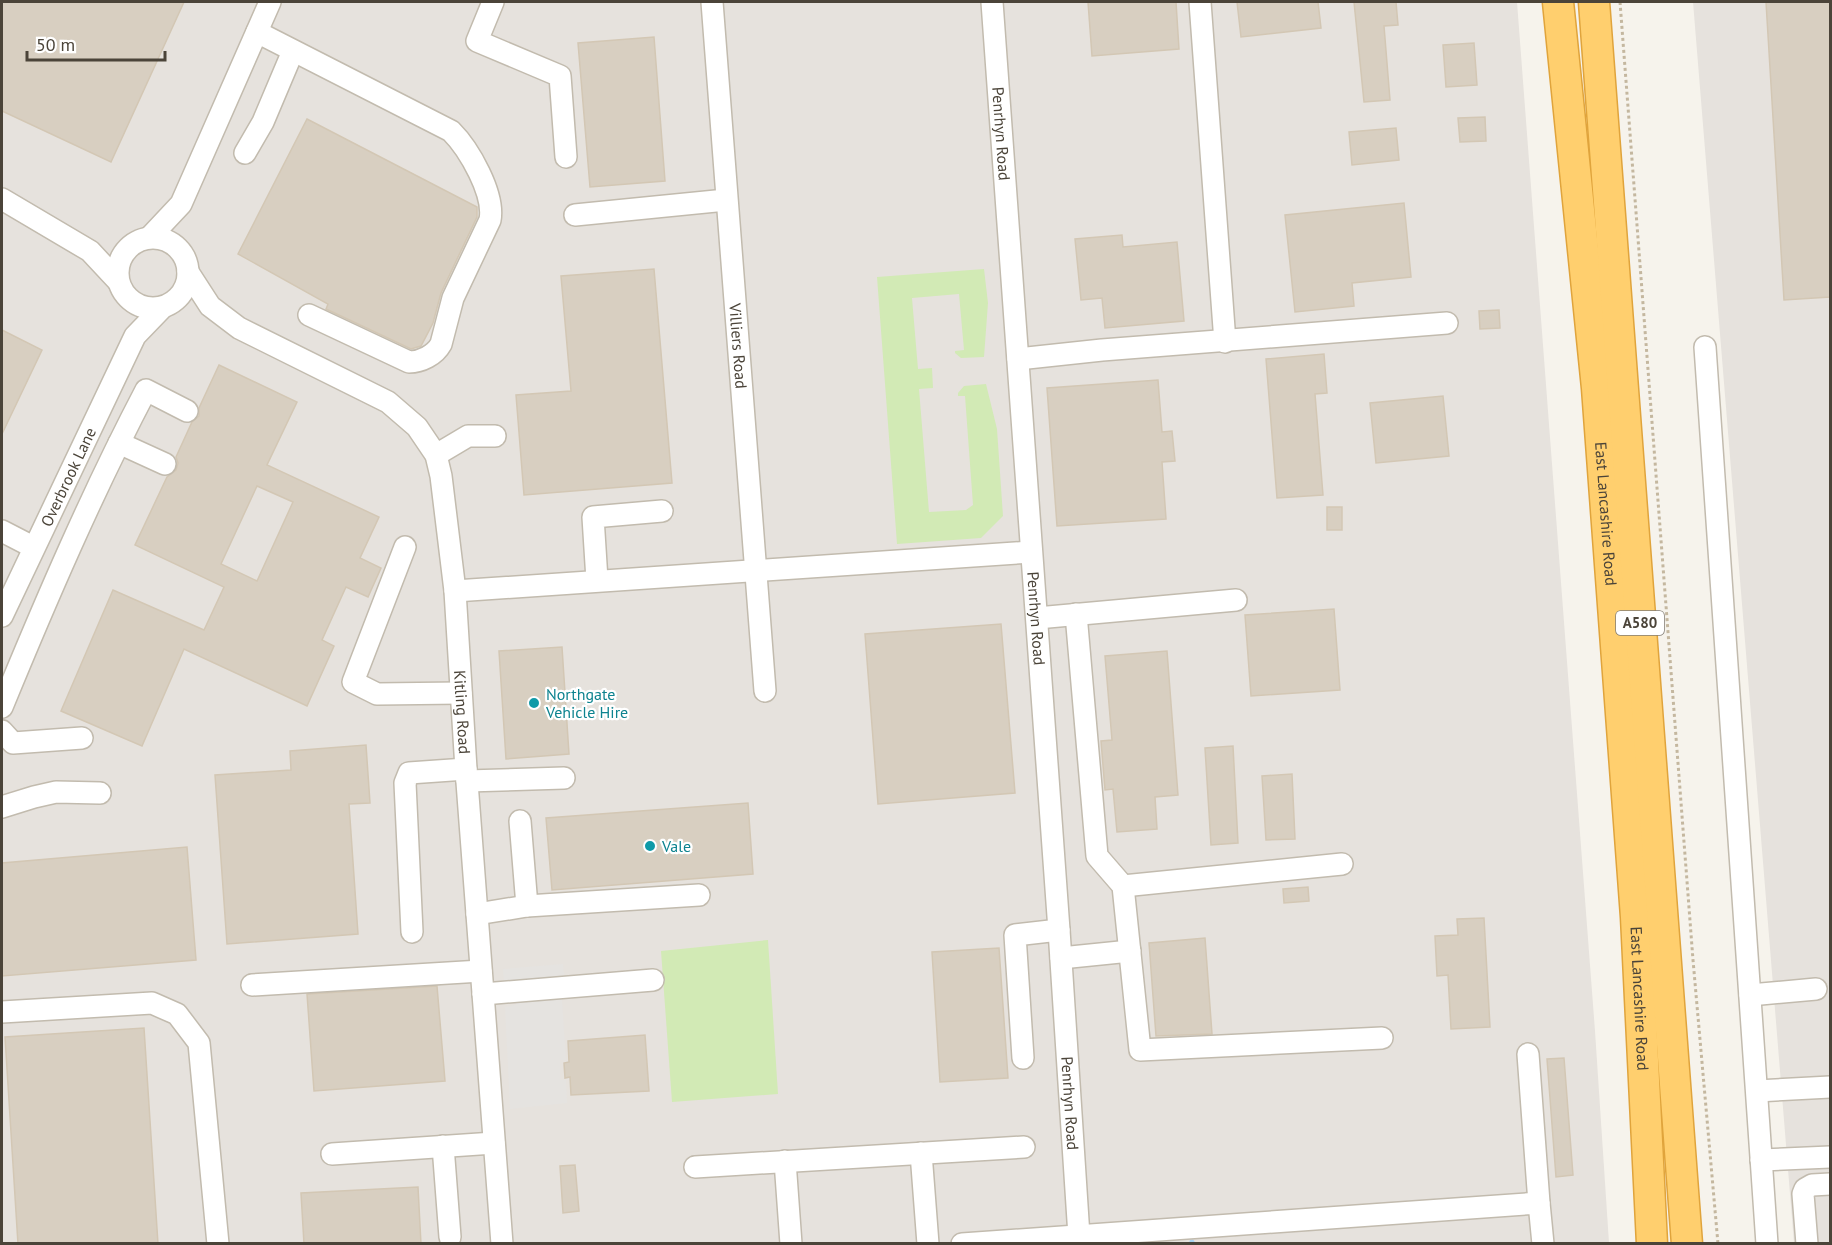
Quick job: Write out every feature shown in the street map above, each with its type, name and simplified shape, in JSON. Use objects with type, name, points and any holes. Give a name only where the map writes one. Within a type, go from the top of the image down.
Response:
[{"type":"highway","name":"East Lancashire Road","points":[[1558,2],[1598,400],[1636,917],[1652,1244]]},
{"type":"highway","name":"East Lancashire Road","points":[[1594,2],[1687,1244]]},
{"type":"street","points":[[150,237],[181,204],[270,2]]},
{"type":"street","name":"Villiers Road","points":[[712,2],[765,691]]},
{"type":"street","name":"Penrhyn Road","points":[[992,2],[1079,1236]]},
{"type":"street","points":[[1200,2],[1225,342]]},
{"type":"street","points":[[487,3],[477,41],[560,76],[566,158]]},
{"type":"street","points":[[256,32],[451,131],[461,141],[473,160],[492,211],[490,220],[453,298],[441,344],[437,351],[427,357],[416,362],[409,362],[309,315]]},
{"type":"street","points":[[245,153],[263,122],[293,51]]},
{"type":"street","points":[[2,199],[90,250],[118,281]]},
{"type":"street","points":[[575,215],[726,200]]},
{"type":"street","points":[[181,204],[181,251]]},
{"type":"street","points":[[168,304],[181,294],[186,284],[188,272],[186,261],[181,251],[172,243],[161,238],[142,239],[127,248],[120,258],[117,269],[118,281],[122,291],[129,299],[139,306],[151,308],[168,304],[210,306]]},
{"type":"street","points":[[90,250],[127,248]]},
{"type":"street","name":"Kitling Road","points":[[188,272],[210,306],[239,328],[388,402],[417,427],[436,455],[441,476],[455,591],[466,775],[502,1244]]},
{"type":"street","points":[[129,299],[135,336]]},
{"type":"street","name":"Overbrook Lane","points":[[5,609],[135,336],[168,304]]},
{"type":"street","points":[[1018,359],[1102,350],[1447,323]]},
{"type":"street","points":[[1705,347],[1767,1244]]},
{"type":"street","points":[[2,707],[39,615],[146,390],[187,411]]},
{"type":"street","points":[[101,405],[129,422]]},
{"type":"street","points":[[436,455],[468,436],[495,436]]},
{"type":"street","points":[[119,443],[165,464]]},
{"type":"street","points":[[597,580],[593,517],[662,512]]},
{"type":"street","points":[[2,531],[33,547]]},
{"type":"street","points":[[405,547],[353,682],[377,694],[461,693]]},
{"type":"street","points":[[455,591],[1030,552]]},
{"type":"street","points":[[1037,618],[1236,600]]},
{"type":"street","points":[[5,609],[39,615]]},
{"type":"street","points":[[1076,614],[1097,856],[1124,886],[1140,1050],[1382,1038]]},
{"type":"street","points":[[2,731],[13,743],[82,738]]},
{"type":"street","points":[[412,932],[405,783],[409,773],[564,778]]},
{"type":"street","points":[[2,807],[34,796],[56,792],[100,794]]},
{"type":"street","points":[[519,821],[527,906]]},
{"type":"street","points":[[1124,886],[1342,864]]},
{"type":"street","points":[[477,914],[527,906],[699,895]]},
{"type":"street","points":[[1023,1058],[1015,935],[1059,930]]},
{"type":"street","points":[[1061,958],[1130,951]]},
{"type":"street","points":[[252,985],[481,971]]},
{"type":"street","points":[[483,994],[652,980]]},
{"type":"street","points":[[1750,995],[1816,989]]},
{"type":"street","points":[[2,1012],[152,1003],[177,1014],[199,1043],[218,1244]]},
{"type":"street","points":[[1528,1054],[1543,1244]]},
{"type":"street","points":[[1757,1091],[1830,1087]]},
{"type":"street","points":[[332,1154],[494,1143]]},
{"type":"street","points":[[443,1146],[450,1237]]},
{"type":"street","points":[[695,1167],[1024,1147]]},
{"type":"street","points":[[921,1153],[928,1244]]},
{"type":"street","points":[[1761,1160],[1830,1157]]},
{"type":"street","points":[[785,1161],[791,1244]]},
{"type":"street","points":[[1807,1244],[1803,1194],[1805,1189],[1812,1185],[1830,1184]]},
{"type":"street","points":[[962,1244],[1539,1203]]},
{"type":"path","points":[[1620,2],[1693,960],[1718,1244]]},
{"type":"shaded area","points":[[2,2],[1517,2],[1609,1243],[2,1244]]},
{"type":"shaded area","points":[[1693,2],[1830,2],[1830,1243],[1794,1243]]},
{"type":"shaded area","points":[[563,964],[566,998],[562,1000],[566,1060],[560,1060],[560,1080],[566,1080],[567,1103],[510,1109],[505,1007],[516,1005],[515,983],[504,983],[503,969]]},
{"type":"green space","points":[[984,269],[988,303],[984,357],[961,358],[955,353],[955,351],[964,350],[959,294],[912,298],[918,369],[932,368],[933,388],[919,389],[929,512],[966,510],[973,505],[965,396],[958,396],[958,393],[964,386],[986,384],[997,429],[1003,516],[981,538],[897,544],[877,277]]},
{"type":"green space","points":[[768,940],[778,1094],[672,1102],[661,951]]},
{"type":"building","points":[[2,2],[184,2],[111,162],[2,111]]},
{"type":"building","points":[[1088,2],[1176,2],[1179,49],[1092,56]]},
{"type":"building","points":[[1237,2],[1318,2],[1321,28],[1241,37]]},
{"type":"building","points":[[1354,2],[1396,2],[1398,25],[1384,26],[1390,100],[1364,102]]},
{"type":"building","points":[[1766,2],[1830,2],[1830,297],[1784,300]]},
{"type":"building","points":[[654,37],[665,181],[590,187],[578,43]]},
{"type":"building","points":[[1474,43],[1477,85],[1446,87],[1443,45]]},
{"type":"building","points":[[1485,117],[1486,141],[1460,142],[1458,118]]},
{"type":"building","points":[[307,119],[477,207],[477,217],[441,293],[433,323],[421,346],[411,349],[326,309],[328,304],[238,254]]},
{"type":"building","points":[[1396,128],[1399,160],[1352,165],[1349,132]]},
{"type":"building","points":[[1404,203],[1411,277],[1352,283],[1354,306],[1295,312],[1285,215]]},
{"type":"building","points":[[1122,235],[1123,247],[1177,242],[1184,321],[1105,328],[1102,298],[1081,300],[1075,239]]},
{"type":"building","points":[[654,269],[672,483],[524,495],[516,395],[571,391],[561,276]]},
{"type":"building","points":[[1499,310],[1500,328],[1480,329],[1479,311]]},
{"type":"building","points":[[2,330],[42,350],[2,434]]},
{"type":"building","points":[[1324,354],[1327,393],[1315,394],[1323,495],[1277,498],[1266,359]]},
{"type":"building","points":[[219,365],[297,402],[267,465],[379,517],[360,558],[381,568],[368,597],[346,587],[322,640],[334,646],[307,706],[184,649],[142,746],[61,711],[113,590],[204,630],[224,587],[135,545],[167,477],[176,470],[178,463],[176,457],[192,422],[199,416],[199,408]],"holes":[[[257,486],[293,502],[257,581],[221,564]]]},
{"type":"building","points":[[1158,380],[1162,432],[1172,431],[1175,461],[1162,462],[1166,519],[1057,526],[1047,388]]},
{"type":"building","points":[[1443,396],[1449,456],[1376,463],[1370,403]]},
{"type":"building","points":[[1327,507],[1342,507],[1342,530],[1327,530]]},
{"type":"building","points":[[1334,609],[1340,690],[1251,696],[1245,615]]},
{"type":"building","points":[[1001,624],[1015,793],[878,804],[865,634]]},
{"type":"building","name":"Northgate Vehicle Hire","points":[[562,647],[569,754],[506,759],[499,651]]},
{"type":"building","points":[[1167,651],[1178,795],[1155,797],[1157,829],[1117,832],[1113,789],[1105,790],[1101,741],[1112,740],[1105,656]]},
{"type":"building","points":[[366,745],[370,803],[349,804],[358,934],[227,944],[215,775],[291,770],[290,751]]},
{"type":"building","points":[[1233,746],[1238,843],[1211,845],[1205,748]]},
{"type":"building","points":[[1292,774],[1295,839],[1266,840],[1262,776]]},
{"type":"building","name":"Vale","points":[[748,803],[753,874],[552,890],[546,818]]},
{"type":"building","points":[[187,847],[196,960],[2,976],[2,863]]},
{"type":"building","points":[[1308,887],[1309,901],[1284,903],[1283,889]]},
{"type":"building","points":[[1484,918],[1490,1027],[1451,1029],[1448,975],[1437,976],[1435,936],[1458,935],[1457,919]]},
{"type":"building","points":[[1205,938],[1212,1034],[1156,1036],[1149,943]]},
{"type":"building","points":[[999,948],[1008,1078],[940,1082],[932,952]]},
{"type":"building","points":[[437,986],[445,1081],[314,1091],[307,994]]},
{"type":"building","points":[[144,1028],[158,1244],[18,1244],[5,1037]]},
{"type":"building","points":[[645,1035],[649,1091],[571,1095],[570,1077],[565,1078],[564,1063],[569,1062],[568,1041]]},
{"type":"building","points":[[1564,1058],[1573,1175],[1556,1177],[1547,1059]]},
{"type":"building","points":[[575,1165],[579,1211],[563,1213],[560,1166]]},
{"type":"building","points":[[418,1187],[421,1244],[304,1244],[301,1193]]},
{"type":"place","name":"Northgate Vehicle Hire","points":[[534,703]]},
{"type":"place","name":"Vale","points":[[650,846]]}]
